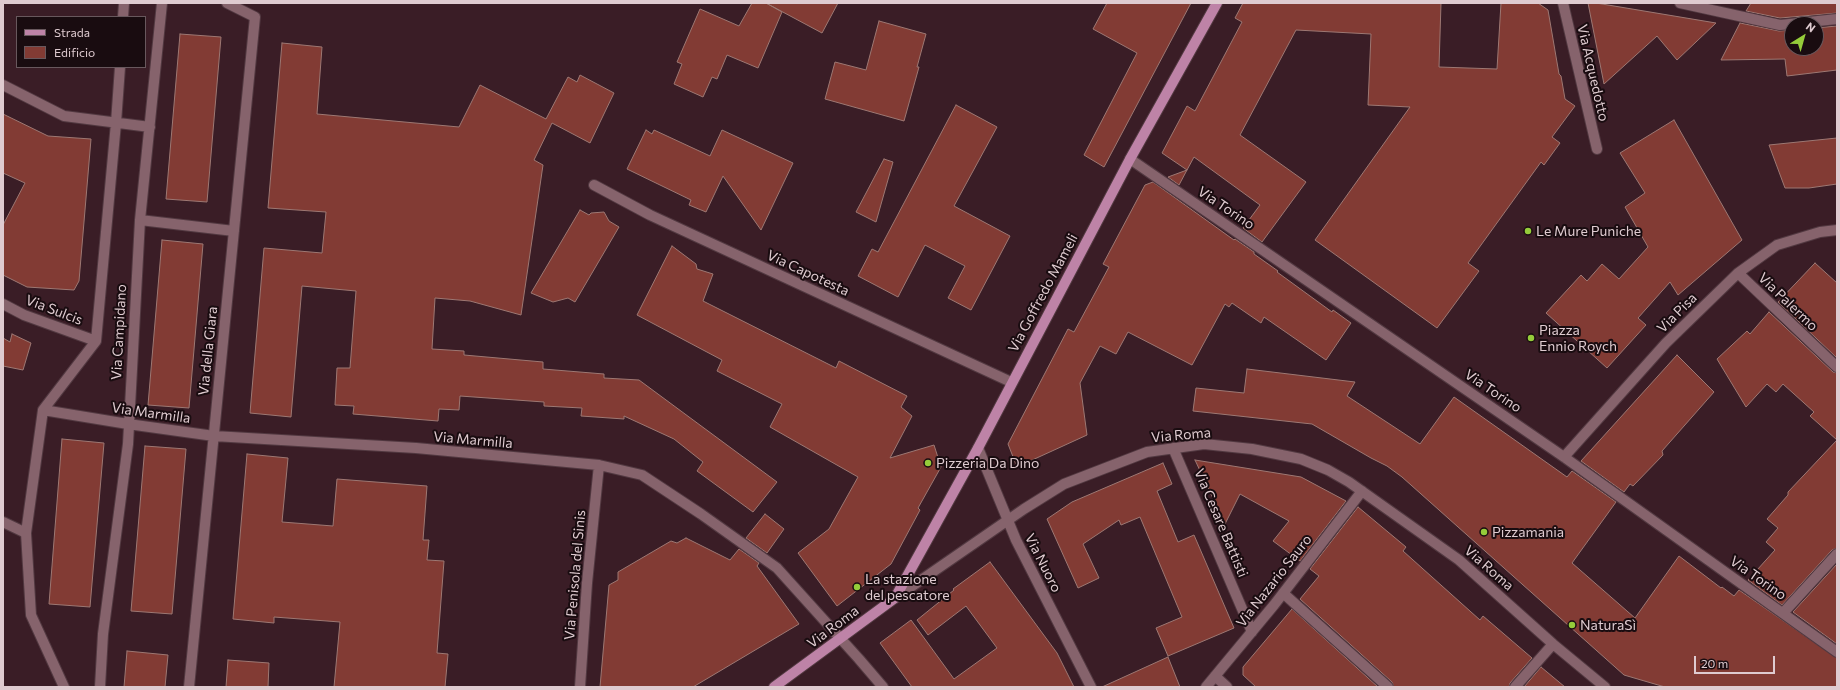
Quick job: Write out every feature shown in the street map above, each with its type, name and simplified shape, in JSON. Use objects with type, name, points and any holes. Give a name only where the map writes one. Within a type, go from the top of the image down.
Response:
[{"type":"main road","name":"Via Goffredo Mameli","points":[[895,598],[978,448],[1130,159],[1216,3]]},
{"type":"main road","name":"Via Roma","points":[[774,687],[895,598]]},
{"type":"street","points":[[123,16],[124,3]]},
{"type":"street","name":"Via Campidano","points":[[100,687],[103,634],[128,444],[140,220],[162,3]]},
{"type":"street","name":"Via della Giara","points":[[189,687],[255,17],[226,3]]},
{"type":"street","name":"Via Acquedotto","points":[[1562,3],[1597,149]]},
{"type":"street","points":[[1680,3],[1780,25],[1837,19]]},
{"type":"street","name":"Via Campidano","points":[[64,687],[31,615],[26,532],[43,410],[96,341],[120,68]]},
{"type":"street","points":[[3,85],[64,116],[150,127]]},
{"type":"street","name":"Via Torino","points":[[1130,159],[1564,457],[1837,652]]},
{"type":"street","name":"Via Capotesta","points":[[594,185],[657,218],[1012,382]]},
{"type":"street","points":[[140,220],[234,231]]},
{"type":"street","name":"Via Pisa","points":[[1564,457],[1666,343],[1738,273],[1777,245],[1820,232],[1837,230]]},
{"type":"street","name":"Via Palermo","points":[[1738,273],[1837,367]]},
{"type":"street","name":"Via Sulcis","points":[[3,304],[24,315],[96,341]]},
{"type":"street","name":"Via Marmilla","points":[[43,410],[214,436],[416,448],[598,465],[642,475],[701,514],[777,568],[882,687]]},
{"type":"street","name":"Via Roma","points":[[895,598],[1007,521],[1064,484],[1147,452],[1204,444],[1252,450],[1301,459],[1328,470],[1362,491],[1459,560],[1553,644],[1605,687]]},
{"type":"street","name":"Via Nuoro","points":[[978,448],[1007,521],[1091,687]]},
{"type":"street","name":"Via Cesare Battisti","points":[[1173,448],[1252,632]]},
{"type":"street","name":"Via Penisola del Sinis","points":[[580,687],[587,583],[598,465]]},
{"type":"street","name":"Via Nazario Sauro","points":[[1206,687],[1252,632],[1362,491]]},
{"type":"street","points":[[3,522],[26,532]]},
{"type":"street","points":[[1783,613],[1837,554]]},
{"type":"street","points":[[1283,593],[1388,687]]},
{"type":"street","points":[[1515,687],[1553,644]]},
{"type":"street","points":[[1215,676],[1227,687]]},
{"type":"building","points":[[752,3],[766,3],[782,12],[758,68],[727,55],[717,79],[712,77],[703,97],[674,84],[682,64],[677,62],[700,9],[739,26]]},
{"type":"building","points":[[766,3],[838,3],[822,33]]},
{"type":"building","points":[[1107,3],[1191,3],[1104,167],[1084,155],[1137,53],[1093,29]]},
{"type":"building","points":[[1243,3],[1441,3],[1439,67],[1497,69],[1501,3],[1538,3],[1548,10],[1559,74],[1561,76],[1565,99],[1575,106],[1552,137],[1560,143],[1544,165],[1541,162],[1468,263],[1479,271],[1437,328],[1315,240],[1410,107],[1368,105],[1371,34],[1296,30],[1240,135],[1306,182],[1262,242],[1243,228],[1260,205],[1194,157],[1187,170],[1162,153],[1187,106],[1195,111],[1242,22],[1235,18]]},
{"type":"building","points":[[1588,3],[1596,3],[1716,23],[1677,60],[1657,36],[1604,84]]},
{"type":"building","points":[[1751,3],[1837,3],[1837,13],[1784,16],[1784,18],[1780,18],[1746,11]]},
{"type":"building","points":[[879,21],[926,34],[917,67],[919,67],[904,121],[825,99],[835,62],[866,70]]},
{"type":"building","points":[[1740,23],[1779,31],[1784,31],[1784,56],[1824,56],[1824,27],[1837,26],[1837,70],[1787,76],[1785,59],[1721,60]]},
{"type":"building","points":[[180,34],[221,37],[207,202],[166,199]]},
{"type":"building","points":[[282,43],[322,47],[317,114],[459,127],[480,85],[546,119],[568,77],[577,82],[580,75],[614,93],[590,143],[552,123],[534,160],[543,165],[521,315],[470,301],[435,298],[432,349],[464,351],[464,355],[543,362],[543,369],[604,374],[604,378],[639,380],[777,482],[753,512],[697,471],[703,462],[674,439],[624,416],[624,419],[581,416],[582,408],[544,406],[544,402],[460,396],[459,410],[439,409],[438,421],[353,414],[354,406],[335,405],[337,368],[350,368],[356,291],[302,286],[291,417],[250,413],[264,248],[322,253],[326,212],[268,208]]},
{"type":"building","points":[[956,105],[997,127],[954,206],[1010,236],[971,310],[948,298],[965,266],[925,245],[898,297],[858,276],[872,249],[878,252]]},
{"type":"building","points":[[3,114],[48,136],[91,139],[79,281],[74,290],[27,287],[3,275],[3,225],[25,183],[3,173]]},
{"type":"building","points":[[1674,120],[1742,240],[1678,295],[1670,282],[1638,318],[1646,325],[1607,368],[1546,313],[1581,275],[1587,281],[1602,264],[1619,279],[1648,247],[1625,207],[1645,193],[1620,153]]},
{"type":"building","points":[[646,130],[652,134],[654,130],[710,156],[722,130],[793,163],[761,230],[723,176],[706,212],[689,205],[691,200],[627,169]]},
{"type":"building","points":[[1837,138],[1837,184],[1809,188],[1785,188],[1769,145]]},
{"type":"building","points":[[884,159],[893,162],[876,222],[856,212]]},
{"type":"building","points":[[1187,170],[1179,185],[1168,177]]},
{"type":"building","points":[[1153,182],[1234,240],[1235,239],[1254,252],[1254,254],[1278,271],[1277,272],[1332,312],[1333,310],[1351,323],[1326,360],[1264,317],[1261,323],[1232,303],[1229,307],[1225,304],[1192,365],[1128,332],[1116,354],[1100,346],[1080,383],[1087,435],[1017,467],[1008,444],[1068,329],[1074,332],[1109,267],[1103,264],[1145,185]]},
{"type":"building","points":[[580,210],[589,215],[591,213],[604,212],[609,221],[619,227],[575,302],[568,298],[553,302],[531,293]]},
{"type":"building","points":[[162,240],[203,244],[189,408],[148,405]]},
{"type":"building","points":[[672,246],[696,264],[697,269],[713,274],[703,301],[836,368],[839,361],[907,396],[901,407],[912,416],[890,458],[934,445],[941,467],[918,508],[920,510],[891,564],[837,606],[798,553],[829,529],[858,477],[770,427],[782,404],[717,371],[722,360],[637,315]]},
{"type":"building","points":[[1815,263],[1837,283],[1837,358],[1778,302]]},
{"type":"building","points":[[1769,312],[1833,372],[1837,373],[1837,440],[1810,416],[1814,412],[1783,384],[1776,392],[1767,384],[1746,407],[1717,359],[1747,331],[1750,334]]},
{"type":"building","points":[[12,334],[31,343],[23,370],[3,366],[3,338],[10,342]]},
{"type":"building","points":[[1677,355],[1714,392],[1662,451],[1663,455],[1633,486],[1630,484],[1624,492],[1581,461]]},
{"type":"building","points":[[1247,369],[1355,382],[1347,396],[1420,444],[1454,397],[1567,477],[1572,471],[1616,502],[1572,563],[1635,618],[1679,556],[1721,588],[1722,587],[1734,596],[1739,590],[1837,658],[1837,687],[1665,687],[1624,675],[1402,477],[1387,466],[1312,424],[1193,411],[1196,388],[1244,393]]},
{"type":"building","points":[[62,439],[104,443],[90,607],[49,604]]},
{"type":"building","points":[[1837,440],[1837,548],[1832,550],[1782,605],[1748,580],[1775,550],[1766,542],[1778,528],[1767,519],[1788,495],[1788,492]]},
{"type":"building","points":[[145,446],[186,449],[172,614],[131,611]]},
{"type":"building","points":[[247,454],[288,458],[282,522],[333,526],[337,479],[427,486],[423,540],[429,540],[427,560],[444,561],[437,653],[448,654],[445,687],[334,687],[340,622],[274,617],[274,623],[233,619]]},
{"type":"building","points":[[1195,460],[1301,477],[1346,501],[1300,561],[1273,541],[1289,521],[1240,494],[1225,524]]},
{"type":"building","points":[[1163,463],[1172,484],[1157,491],[1178,542],[1194,535],[1234,628],[1168,656],[1156,628],[1182,617],[1140,517],[1121,525],[1119,520],[1083,544],[1099,578],[1078,588],[1047,519],[1072,502]]},
{"type":"building","points":[[1358,507],[1406,547],[1403,551],[1480,620],[1483,616],[1532,658],[1510,683],[1509,687],[1394,687],[1392,682],[1300,599],[1319,576],[1310,569]]},
{"type":"building","points":[[765,514],[784,529],[767,553],[746,538]]},
{"type":"building","points":[[686,538],[730,560],[739,549],[759,563],[757,566],[799,624],[693,687],[600,687],[609,585],[618,580],[618,572],[671,541],[677,543]]},
{"type":"building","points":[[990,562],[1057,653],[1074,687],[912,687],[880,643],[911,620],[954,679],[997,648],[966,606],[928,635],[917,620],[954,590],[953,589]]},
{"type":"building","points":[[1837,564],[1837,644],[1793,612]]},
{"type":"building","points":[[1292,609],[1378,687],[1256,687],[1243,675],[1243,667]]},
{"type":"building","points":[[127,651],[168,655],[165,687],[124,687]]},
{"type":"building","points":[[1168,657],[1180,687],[1102,687]]},
{"type":"building","points":[[228,660],[269,663],[268,687],[226,687]]},
{"type":"building","points":[[1541,667],[1565,687],[1524,687]]},
{"type":"place","name":"Le Mure Puniche","points":[[1528,231]]},
{"type":"place","name":"Piazza Ennio Roych","points":[[1531,338]]},
{"type":"place","name":"Pizzeria Da Dino","points":[[928,463]]},
{"type":"place","name":"Pizzamania","points":[[1484,532]]},
{"type":"place","name":"La stazione del pescatore","points":[[857,587]]},
{"type":"place","name":"NaturaSì","points":[[1572,625]]}]
